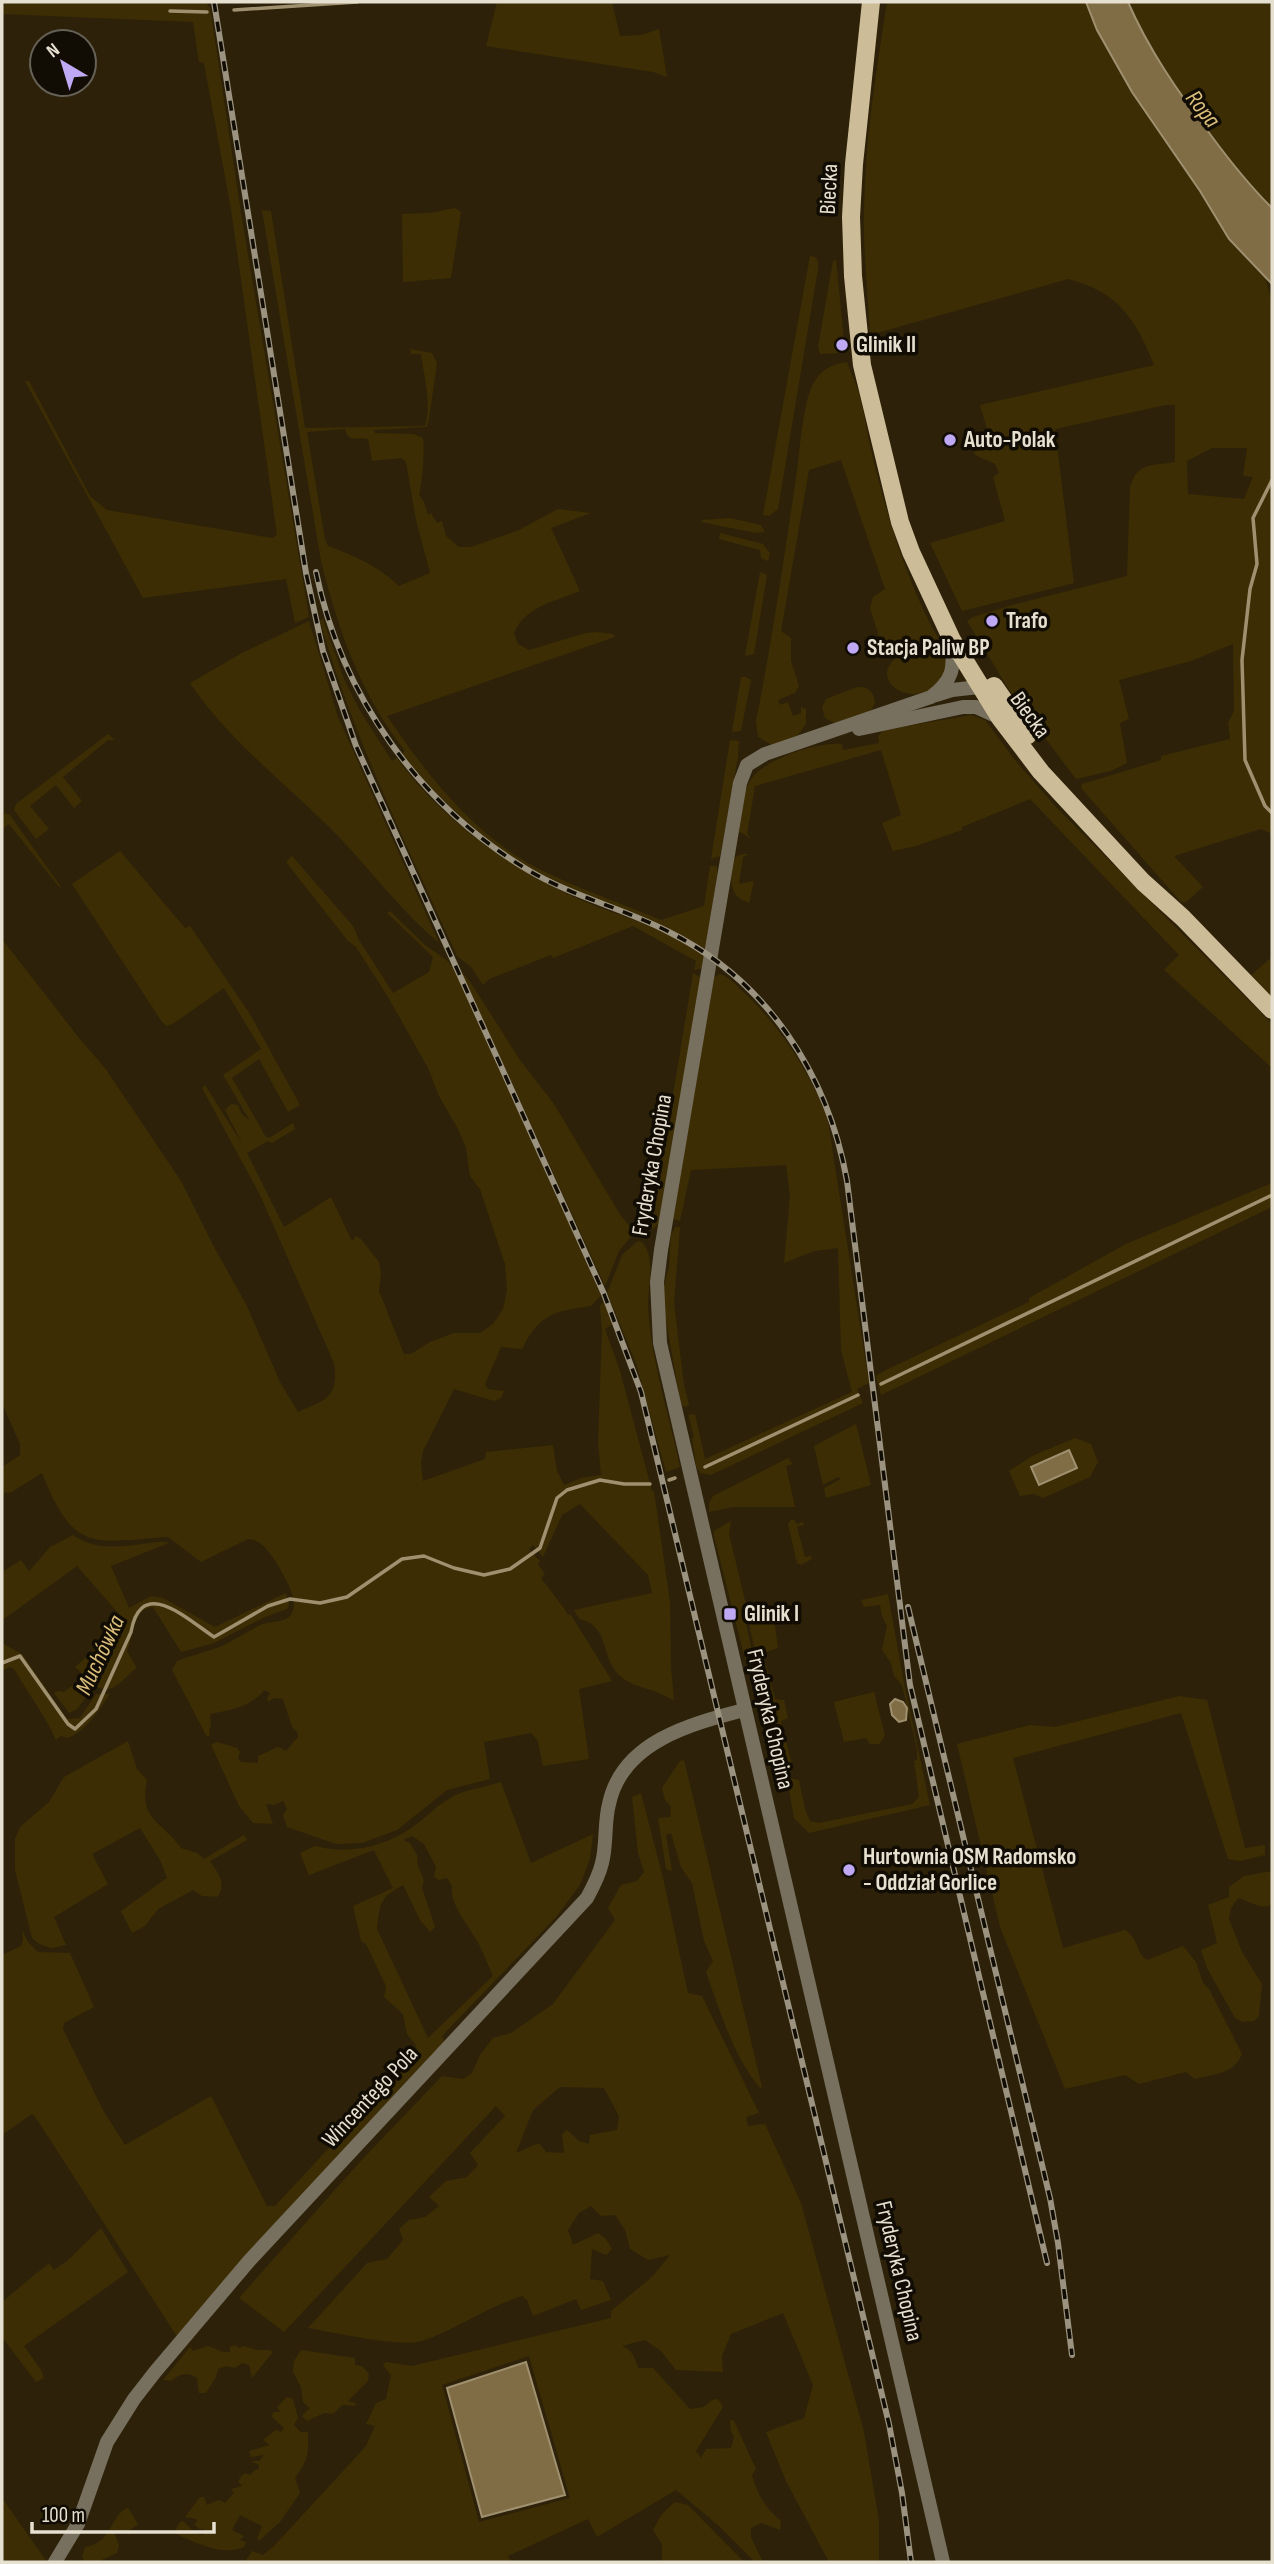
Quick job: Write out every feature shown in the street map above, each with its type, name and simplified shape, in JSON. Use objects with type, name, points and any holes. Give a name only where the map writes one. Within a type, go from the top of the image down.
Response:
[{"type":"main road","name":"Biecka","points":[[871,2],[854,164],[851,217],[853,276],[862,365],[900,522],[911,552],[952,640],[1042,756],[1183,918],[1272,1010]]},
{"type":"main road","name":"Biecka","points":[[896,501],[907,518],[985,680],[1000,718],[1041,772],[1088,826],[1143,883],[1183,918]]},
{"type":"street","points":[[931,697],[944,687],[952,673],[952,640]]},
{"type":"street","points":[[963,707],[971,702],[985,680]]},
{"type":"street","name":"Fryderyka Chopina","points":[[943,2562],[660,1343],[657,1282],[740,783],[747,765],[765,754],[985,680]]},
{"type":"street","name":"Fryderyka Chopina","points":[[833,732],[855,730],[963,707],[976,707],[1000,718]]},
{"type":"street","name":"Wincentego Pola","points":[[55,2562],[78,2524],[107,2442],[155,2372],[249,2261],[587,1898],[603,1862],[608,1804],[613,1788],[632,1759],[646,1748],[677,1732],[744,1710]]},
{"type":"shaded area","points":[[2,2],[207,2],[210,7],[241,213],[309,617],[295,623],[286,579],[143,598],[25,381],[29,381],[90,496],[107,510],[272,538],[277,535],[231,209],[204,63],[199,62],[193,22],[2,14]]},
{"type":"shaded area","points":[[497,2],[612,2],[620,36],[642,35],[659,29],[667,77],[653,72],[486,46]]},
{"type":"shaded area","points":[[887,2],[1086,2],[1097,30],[1132,92],[1200,191],[1229,239],[1265,277],[1272,302],[1272,834],[1261,829],[1174,856],[1203,887],[1186,902],[1181,902],[1081,788],[1082,784],[1161,760],[1161,756],[1230,739],[1228,723],[1234,711],[1233,644],[1191,661],[1119,680],[1129,719],[1120,723],[1127,763],[1111,771],[1076,779],[1011,693],[967,621],[1012,605],[1127,576],[1130,487],[1141,469],[1175,462],[1175,405],[1055,429],[1074,583],[962,611],[930,543],[1005,521],[993,477],[999,473],[995,464],[975,455],[974,452],[992,446],[980,405],[1154,365],[1140,334],[1123,309],[1100,291],[1068,279],[870,335],[864,242],[866,159]],"holes":[[[1212,448],[1247,448],[1243,476],[1253,477],[1244,499],[1188,494],[1187,461]]]},
{"type":"shaded area","points":[[1086,2],[1128,2],[1155,54],[1187,102],[1232,163],[1272,208],[1272,284],[1229,239],[1200,191],[1132,92],[1097,30]]},
{"type":"shaded area","points":[[1128,2],[1272,2],[1272,208],[1230,162],[1191,111],[1156,58]]},
{"type":"shaded area","points":[[455,208],[461,212],[451,278],[403,282],[402,214],[430,213]]},
{"type":"shaded area","points":[[262,210],[271,211],[305,428],[425,426],[428,399],[421,354],[411,354],[410,349],[432,353],[437,363],[427,427],[374,430],[375,433],[414,434],[423,438],[419,495],[428,515],[431,513],[437,523],[442,521],[446,536],[459,547],[471,547],[519,530],[558,509],[591,513],[551,528],[580,591],[533,611],[525,617],[514,633],[518,644],[529,650],[586,633],[613,634],[615,637],[387,716],[435,781],[472,821],[514,854],[552,875],[661,920],[704,906],[710,866],[717,866],[705,950],[663,928],[553,882],[500,849],[448,805],[402,754],[405,751],[389,730],[364,684],[343,637],[321,561]],"holes":[[[345,429],[351,438],[368,439],[372,461],[402,458],[406,462],[416,520],[430,573],[399,586],[366,562],[328,546],[307,432]]]},
{"type":"shaded area","points":[[810,256],[818,261],[818,269],[778,509],[769,516],[763,515]]},
{"type":"shaded area","points":[[836,260],[844,340],[839,341],[841,353],[820,354],[818,347],[833,261]]},
{"type":"shaded area","points":[[847,362],[859,395],[896,541],[912,584],[945,651],[946,666],[940,680],[931,689],[921,693],[901,691],[888,680],[887,672],[891,663],[910,653],[907,646],[891,650],[881,643],[870,608],[873,597],[885,589],[841,460],[809,470],[781,631],[791,638],[791,661],[799,686],[795,693],[778,700],[780,705],[788,702],[793,716],[801,713],[801,707],[806,709],[806,724],[798,735],[772,745],[758,737],[756,721],[778,600],[804,417],[809,393],[816,379],[827,368]]},
{"type":"shaded area","points":[[730,518],[761,525],[765,532],[756,533],[701,522]]},
{"type":"shaded area","points":[[720,533],[763,544],[770,553],[768,561],[761,558],[760,550],[719,539]]},
{"type":"shaded area","points":[[760,572],[767,575],[754,654],[745,656]]},
{"type":"shaded area","points":[[323,619],[344,679],[359,709],[392,761],[397,758],[416,782],[461,827],[514,865],[542,881],[681,940],[705,957],[702,968],[694,970],[696,961],[633,926],[553,958],[551,955],[489,979],[483,985],[471,967],[457,956],[382,791],[333,664],[320,621]]},
{"type":"shaded area","points":[[309,621],[338,717],[439,943],[400,905],[340,838],[242,745],[190,683],[242,653]]},
{"type":"shaded area","points":[[741,677],[751,680],[741,731],[732,732]]},
{"type":"shaded area","points":[[857,687],[870,690],[875,703],[870,712],[834,723],[825,718],[822,708],[826,699]]},
{"type":"shaded area","points":[[971,715],[985,720],[1019,765],[1056,807],[1272,1024],[1272,1068],[1164,970],[1179,955],[1030,799],[962,827],[962,830],[893,851],[882,823],[901,815],[881,750],[755,786],[747,834],[752,839],[738,831],[748,784],[759,771],[781,758],[832,744],[842,744],[843,750],[879,743],[878,736],[884,730]]},
{"type":"shaded area","points":[[108,734],[115,740],[108,740],[63,777],[82,801],[74,808],[56,785],[30,806],[49,829],[36,839],[14,810],[16,804]]},
{"type":"shaded area","points":[[730,740],[739,741],[738,757],[720,856],[711,859]]},
{"type":"shaded area","points":[[4,813],[10,815],[60,888],[9,824],[2,829]]},
{"type":"shaded area","points":[[120,851],[185,928],[190,926],[250,1014],[300,1105],[288,1112],[259,1059],[232,1078],[266,1137],[269,1138],[293,1123],[295,1129],[272,1143],[268,1141],[247,1153],[284,1227],[331,1197],[352,1241],[356,1236],[361,1239],[379,1262],[379,1291],[404,1354],[411,1354],[430,1342],[454,1333],[480,1333],[493,1324],[503,1309],[507,1290],[505,1264],[480,1189],[470,1176],[466,1148],[428,1068],[356,947],[348,941],[286,862],[292,856],[353,926],[393,993],[429,972],[433,957],[387,913],[390,911],[425,945],[449,962],[450,966],[452,964],[601,1295],[591,1306],[557,1313],[541,1322],[522,1349],[501,1347],[485,1384],[488,1389],[504,1391],[501,1398],[494,1401],[454,1389],[423,1451],[423,1481],[485,1459],[486,1452],[553,1445],[557,1471],[564,1485],[581,1478],[601,1475],[598,1443],[602,1331],[600,1306],[605,1300],[613,1324],[605,1329],[620,1371],[654,1491],[670,1602],[674,1700],[632,1684],[617,1673],[600,1633],[588,1622],[579,1619],[574,1610],[652,1593],[648,1575],[580,1504],[562,1515],[543,1557],[533,1545],[529,1549],[540,1561],[538,1564],[545,1574],[541,1578],[567,1614],[571,1615],[612,1681],[579,1689],[589,1759],[543,1766],[538,1741],[531,1733],[484,1742],[490,1779],[447,1790],[397,1830],[362,1843],[336,1844],[287,1827],[283,1815],[287,1809],[283,1801],[274,1805],[266,1804],[273,1824],[253,1823],[239,1806],[211,1745],[217,1742],[237,1748],[241,1762],[258,1763],[258,1756],[278,1747],[286,1751],[298,1737],[298,1733],[292,1727],[283,1699],[274,1698],[268,1702],[270,1693],[264,1690],[246,1704],[210,1714],[210,1735],[207,1737],[172,1670],[177,1661],[224,1645],[263,1624],[290,1616],[294,1607],[293,1595],[270,1553],[258,1542],[248,1539],[201,1562],[168,1537],[104,1540],[89,1537],[76,1530],[65,1518],[42,1473],[10,1493],[2,1492],[2,1467],[20,1455],[20,1444],[2,1403],[2,939],[105,1068],[181,1181],[246,1304],[280,1382],[298,1412],[329,1396],[335,1383],[334,1363],[260,1195],[202,1088],[205,1085],[243,1145],[225,1110],[231,1104],[238,1105],[241,1113],[250,1121],[223,1075],[261,1049],[224,988],[174,1023],[167,1026],[162,1022],[72,884]]},
{"type":"shaded area","points":[[749,854],[743,857],[739,884],[754,881],[749,903],[736,895],[731,874],[735,858]]},
{"type":"shaded area","points":[[1272,957],[1272,997],[1251,975]]},
{"type":"shaded area","points":[[460,970],[520,1060],[554,1104],[621,1216],[635,1232],[619,1251],[605,1286]]},
{"type":"shaded area","points":[[693,973],[700,977],[700,982],[659,1223],[653,1229],[649,1224],[653,1217]]},
{"type":"shaded area","points":[[720,974],[732,981],[755,1003],[780,1033],[801,1064],[827,1115],[869,1383],[857,1389],[863,1403],[711,1475],[700,1473],[696,1466],[694,1437],[688,1415],[695,1414],[705,1459],[852,1392],[841,1350],[838,1248],[814,1251],[784,1263],[790,1196],[786,1165],[691,1170],[680,1221],[673,1219],[714,977]]},
{"type":"shaded area","points":[[1272,1183],[1272,1207],[881,1395],[876,1376],[884,1371],[1029,1302],[1029,1298],[1126,1244]]},
{"type":"shaded area","points":[[675,1227],[680,1227],[674,1303],[689,1405],[685,1407],[679,1394],[664,1309],[664,1286],[669,1267],[671,1235]]},
{"type":"shaded area","points":[[638,1241],[642,1242],[649,1256],[648,1304],[652,1345],[680,1467],[666,1472],[636,1363],[607,1293],[622,1255]]},
{"type":"shaded area","points":[[856,1424],[871,1485],[826,1498],[824,1488],[841,1479],[838,1477],[823,1485],[814,1446]]},
{"type":"shaded area","points":[[1075,1438],[1091,1444],[1098,1462],[1090,1477],[1043,1498],[1034,1494],[1020,1496],[1009,1471],[1032,1456]]},
{"type":"shaded area","points":[[1069,1450],[1077,1468],[1039,1485],[1031,1467]]},
{"type":"shaded area","points":[[788,1458],[793,1464],[786,1466],[795,1507],[733,1507],[709,1512],[709,1503],[713,1496]]},
{"type":"shaded area","points":[[791,1520],[797,1524],[803,1522],[804,1525],[797,1527],[805,1557],[811,1556],[812,1559],[801,1565],[797,1563],[788,1524]]},
{"type":"shaded area","points":[[731,1521],[729,1534],[749,1617],[745,1619],[755,1664],[747,1667],[714,1536],[714,1531]]},
{"type":"shaded area","points":[[73,1535],[89,1543],[106,1546],[169,1543],[111,1566],[129,1608],[151,1596],[163,1598],[215,1627],[286,1593],[289,1605],[287,1609],[214,1643],[181,1652],[153,1607],[146,1609],[135,1623],[127,1651],[137,1668],[117,1685],[103,1689],[92,1684],[75,1667],[126,1622],[77,1566],[4,1619],[2,1617],[2,1572],[21,1560],[29,1571],[50,1547]]},
{"type":"shaded area","points":[[888,1594],[930,1805],[809,1833],[794,1818],[787,1778],[799,1780],[810,1821],[819,1823],[912,1804],[919,1797],[914,1761],[917,1760],[917,1749],[902,1685],[894,1676],[891,1663],[882,1650],[887,1626],[880,1605],[864,1607],[861,1600]]},
{"type":"shaded area","points":[[774,1618],[778,1648],[763,1653],[775,1699],[784,1700],[788,1718],[781,1721],[792,1764],[786,1763],[779,1731],[773,1728],[749,1624]]},
{"type":"shaded area","points":[[2,1643],[22,1654],[67,1719],[80,1718],[96,1694],[110,1694],[81,1730],[68,1738],[61,1736],[56,1740],[14,1669],[10,1667],[2,1671]]},
{"type":"shaded area","points":[[77,1682],[90,1692],[77,1709],[69,1713],[54,1693],[64,1692]]},
{"type":"shaded area","points":[[874,1692],[885,1736],[879,1744],[870,1744],[866,1738],[844,1742],[834,1702]]},
{"type":"shaded area","points":[[1179,1696],[1207,1700],[1245,1848],[1265,1845],[1265,1855],[1240,1861],[1228,1859],[1181,1713],[1013,1758],[1063,1948],[1125,1930],[1147,1960],[1183,1946],[1196,1962],[1203,1983],[1209,1989],[1242,2054],[1229,2069],[1195,2079],[1186,2072],[1139,2084],[1125,2075],[1065,2089],[1000,1927],[957,1744],[1030,1725],[1055,1727]]},
{"type":"shaded area","points":[[895,1699],[903,1702],[907,1708],[906,1720],[899,1722],[892,1715],[890,1704]]},
{"type":"shaded area","points":[[128,1741],[137,1769],[147,1780],[145,1793],[149,1812],[181,1848],[197,1853],[204,1859],[244,1835],[247,1840],[210,1861],[222,1887],[217,1897],[202,1896],[193,1890],[158,1909],[145,1926],[132,1933],[121,1911],[167,1878],[160,1860],[140,1828],[92,1854],[108,1884],[54,1917],[66,1945],[51,1948],[39,1944],[32,1938],[15,1870],[15,1839],[20,1827],[49,1802],[64,1777]]},
{"type":"shaded area","points":[[684,1760],[762,2087],[760,2088],[735,2048],[706,1972],[713,1961],[704,1941],[692,1883],[681,1867],[671,1833],[666,1835],[672,1871],[666,1869],[658,1818],[670,1817],[671,1806],[665,1800],[662,1788],[680,1761]]},
{"type":"shaded area","points":[[501,1782],[531,1863],[593,1834],[590,1859],[580,1885],[557,1916],[442,2036],[445,2042],[176,2335],[32,2114],[2,2135],[2,1955],[21,1946],[22,1930],[28,1942],[38,1952],[70,1953],[94,2007],[64,2023],[63,2029],[103,2110],[125,2145],[211,2096],[267,2206],[275,2206],[418,2052],[407,2034],[403,2014],[384,1997],[386,1986],[366,1944],[361,1941],[353,1906],[393,1888],[374,1850],[309,1875],[300,1853],[315,1846],[341,1850],[379,1844],[403,1833],[454,1796]],"holes":[[[412,1836],[424,1844],[436,1867],[434,1877],[439,1880],[447,1878],[452,1886],[453,1899],[480,1945],[493,1976],[428,2038],[377,1929],[382,1902],[403,1885],[420,1920],[430,1932],[435,1927],[422,1888],[424,1880],[417,1855],[410,1843],[403,1840]]]},
{"type":"shaded area","points":[[641,1793],[688,1993],[702,1996],[759,2113],[746,2117],[748,2126],[765,2124],[801,2203],[864,2432],[879,2521],[879,2562],[829,2562],[786,2481],[766,2432],[804,2418],[813,2385],[783,2313],[731,2334],[722,2356],[723,2372],[676,2370],[661,2351],[645,2340],[622,2346],[633,2354],[638,2368],[653,2368],[690,2409],[704,2407],[712,2400],[718,2399],[723,2407],[696,2451],[701,2458],[706,2449],[731,2448],[734,2437],[730,2420],[734,2421],[756,2469],[752,2475],[760,2495],[766,2506],[781,2521],[780,2530],[761,2523],[751,2528],[751,2537],[763,2562],[755,2562],[719,2526],[676,2490],[597,2537],[588,2519],[508,2556],[511,2562],[245,2562],[252,2551],[263,2555],[275,2545],[366,2446],[375,2426],[366,2424],[376,2403],[386,2399],[391,2375],[383,2365],[386,2362],[412,2366],[611,2318],[611,2311],[653,2276],[670,2255],[648,2260],[630,2249],[625,2230],[615,2215],[601,2216],[591,2206],[579,2213],[568,2230],[573,2245],[598,2233],[606,2239],[612,2249],[606,2255],[592,2249],[590,2279],[603,2281],[611,2300],[581,2310],[576,2299],[533,2316],[527,2300],[522,2296],[435,2336],[413,2343],[366,2339],[308,2328],[367,2263],[387,2259],[403,2240],[399,2229],[409,2220],[425,2217],[439,2206],[429,2197],[446,2181],[467,2177],[478,2165],[470,2153],[505,2116],[496,2106],[284,2332],[239,2298],[357,2165],[442,2076],[463,2079],[472,2073],[480,2055],[493,2038],[511,2033],[553,2004],[615,1920],[608,1908],[621,1885],[637,1881],[644,1872],[638,1853],[632,1797]],"holes":[[[560,2087],[604,2088],[619,2116],[617,2130],[590,2135],[589,2144],[579,2141],[567,2130],[562,2134],[564,2153],[546,2152],[539,2143],[516,2153],[533,2110]],[[529,2356],[570,2498],[479,2522],[442,2385]]]},
{"type":"shaded area","points":[[1272,1871],[1272,1904],[1260,1906],[1238,1898],[1231,1908],[1229,1919],[1242,1952],[1262,1984],[1259,2016],[1254,2021],[1243,2022],[1235,2018],[1207,1968],[1201,1950],[1217,1943],[1208,1905],[1229,1897],[1229,1887],[1244,1876]]},
{"type":"shaded area","points":[[101,2228],[128,2272],[24,2346],[44,2378],[36,2382],[2,2337],[2,2302],[49,2263],[54,2270],[67,2261]]},
{"type":"shaded area","points":[[235,2345],[239,2348],[244,2346],[273,2352],[252,2378],[249,2365],[242,2363],[235,2368],[226,2366],[218,2369],[206,2393],[199,2393],[197,2378],[187,2374],[171,2381],[163,2380],[190,2347],[193,2351],[208,2346],[230,2352],[230,2347]]},
{"type":"shaded area","points":[[301,2350],[355,2358],[355,2365],[362,2366],[369,2374],[368,2381],[348,2401],[356,2406],[342,2405],[333,2414],[324,2413],[307,2421],[302,2416],[310,2408],[303,2402],[301,2387],[293,2372],[294,2361]]},
{"type":"shaded area","points":[[526,2362],[565,2495],[482,2517],[447,2388]]},
{"type":"shaded area","points":[[287,2397],[293,2399],[298,2418],[294,2425],[301,2432],[308,2432],[308,2446],[305,2461],[295,2478],[300,2493],[280,2522],[260,2540],[257,2539],[262,2526],[240,2515],[232,2530],[244,2536],[240,2540],[246,2542],[244,2547],[235,2550],[208,2547],[174,2533],[183,2521],[195,2533],[203,2535],[204,2529],[199,2529],[194,2524],[196,2519],[185,2517],[200,2497],[204,2497],[207,2505],[219,2500],[225,2503],[234,2493],[231,2489],[242,2486],[238,2481],[244,2473],[250,2475],[259,2469],[259,2465],[251,2461],[259,2461],[264,2455],[251,2457],[249,2451],[270,2445],[263,2440],[276,2430],[281,2432],[284,2428],[271,2416],[274,2412],[280,2412],[277,2407]]},
{"type":"shaded area","points":[[2,2498],[47,2562],[2,2562]]},
{"type":"shaded area","points":[[675,2502],[688,2505],[744,2562],[662,2562],[662,2544],[653,2530],[661,2515]]},
{"type":"shaded area","points":[[128,2508],[138,2524],[126,2533],[117,2532],[117,2553],[97,2562],[81,2562],[84,2559],[82,2557],[85,2547],[101,2540],[122,2511]]},
{"type":"waterway","points":[[234,10],[357,2]]},
{"type":"waterway","points":[[170,11],[207,12]]},
{"type":"waterway","points":[[1272,480],[1253,518],[1257,564],[1250,589],[1242,660],[1245,760],[1265,806],[1272,813]]},
{"type":"waterway","points":[[881,1384],[1272,1195]]},
{"type":"waterway","points":[[705,1467],[858,1395]]},
{"type":"waterway","points":[[669,1480],[675,1478]]},
{"type":"waterway","name":"Muchówka","points":[[2,1663],[20,1656],[68,1724],[75,1729],[96,1709],[136,1615],[144,1606],[166,1606],[214,1637],[268,1606],[290,1599],[320,1603],[347,1597],[402,1559],[424,1556],[454,1568],[484,1575],[510,1569],[540,1548],[557,1498],[567,1490],[600,1480],[650,1484]]},
{"type":"railway","points":[[214,2],[306,573],[323,651],[356,746],[604,1294],[641,1392],[889,2424],[911,2562]]},
{"type":"railway","points":[[316,572],[344,661],[365,703],[390,743],[420,780],[452,813],[489,844],[528,870],[563,888],[669,932],[704,952],[763,1004],[788,1035],[825,1104],[847,1181],[910,1685],[1047,2263]]},
{"type":"railway","points":[[908,1607],[1050,2198],[1072,2355]]},
{"type":"place","name":"Glinik II","points":[[842,345]]},
{"type":"place","name":"Auto-Polak","points":[[950,440]]},
{"type":"place","name":"Trafo","points":[[992,621]]},
{"type":"place","name":"Stacja Paliw BP","points":[[853,648]]},
{"type":"place","name":"Glinik I","points":[[730,1614]]},
{"type":"place","name":"Hurtownia OSM Radomsko - Oddział Gorlice","points":[[849,1870]]},
{"type":"water label","name":"Ropa","points":[[1203,109]]}]
